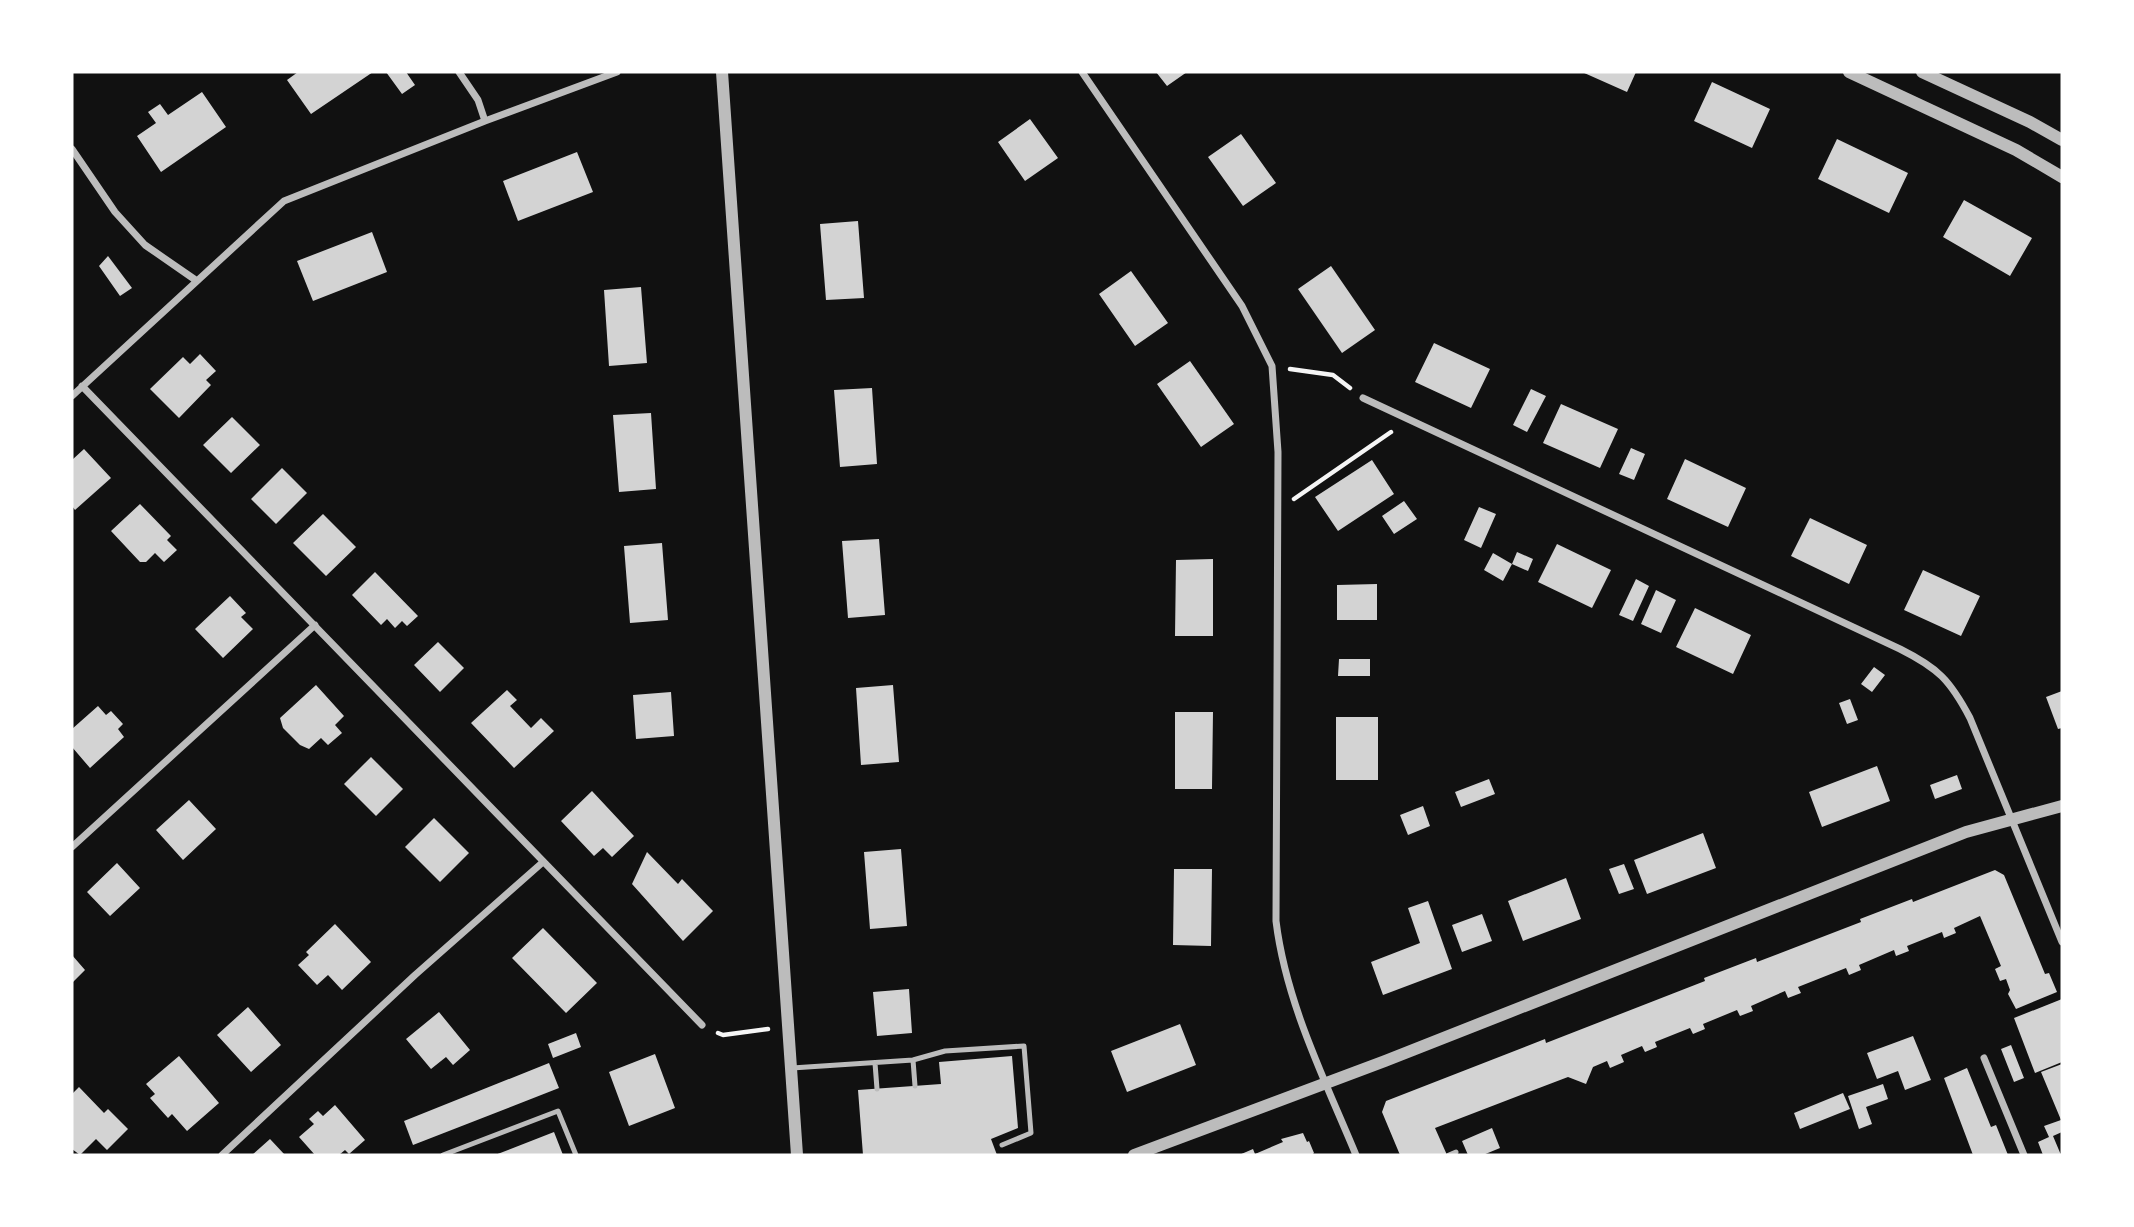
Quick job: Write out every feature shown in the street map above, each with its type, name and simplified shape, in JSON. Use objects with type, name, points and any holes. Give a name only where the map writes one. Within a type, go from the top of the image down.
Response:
[{"type":"street","points":[[459,72],[478,100],[485,121]]},
{"type":"street","points":[[72,396],[284,201],[617,72]]},
{"type":"street","points":[[722,72],[797,1155]]},
{"type":"street","points":[[1082,72],[1242,306],[1272,366],[1278,452],[1276,921],[1280,954],[1290,988],[1356,1155]]},
{"type":"street","points":[[1849,72],[2016,150],[2062,177]]},
{"type":"street","points":[[1923,72],[2030,122],[2062,140]]},
{"type":"street","points":[[72,149],[122,221],[145,245],[197,281]]},
{"type":"street","points":[[82,386],[702,1025]]},
{"type":"street","points":[[1363,398],[1923,661],[1944,676],[1970,718],[2062,942]]},
{"type":"street","points":[[72,847],[315,625]]},
{"type":"street","points":[[1134,1155],[1326,1083],[1966,832],[2062,806]]},
{"type":"street","points":[[222,1155],[415,975],[543,862]]},
{"type":"street","points":[[1984,1058],[2024,1155]]},
{"type":"lane","points":[[792,1069],[913,1060],[945,1051],[1024,1046],[1031,1133],[1002,1146]]},
{"type":"lane","points":[[913,1060],[915,1086]]},
{"type":"lane","points":[[875,1063],[877,1089]]},
{"type":"lane","points":[[443,1155],[558,1111],[576,1155]]},
{"type":"lane","points":[[1449,1155],[1456,1152]]},
{"type":"path","points":[[1272,366],[1333,375],[1363,398]]},
{"type":"path","points":[[1277,511],[1408,419]]},
{"type":"path","points":[[702,1025],[723,1035],[789,1027]]},
{"type":"building","points":[[298,72],[373,72],[311,114],[287,80]]},
{"type":"building","points":[[386,72],[406,72],[415,85],[402,94]]},
{"type":"building","points":[[1156,72],[1187,72],[1167,86]]},
{"type":"building","points":[[1582,72],[1636,72],[1627,92]]},
{"type":"building","points":[[1712,82],[1770,109],[1752,148],[1694,121]]},
{"type":"building","points":[[202,92],[226,127],[161,172],[137,136],[156,123],[148,112],[160,104],[168,115]]},
{"type":"building","points":[[1030,119],[1058,158],[1025,181],[998,142]]},
{"type":"building","points":[[1241,134],[1276,183],[1243,206],[1208,157]]},
{"type":"building","points":[[1837,139],[1908,173],[1889,213],[1818,179]]},
{"type":"building","points":[[577,152],[593,192],[518,221],[503,181]]},
{"type":"building","points":[[1964,200],[2032,238],[2010,276],[1943,237]]},
{"type":"building","points":[[858,221],[864,298],[826,300],[820,224]]},
{"type":"building","points":[[372,232],[387,272],[313,301],[297,261]]},
{"type":"building","points":[[108,256],[132,288],[120,296],[99,266]]},
{"type":"building","points":[[1331,266],[1375,330],[1342,353],[1298,289]]},
{"type":"building","points":[[1131,271],[1168,323],[1135,346],[1099,294]]},
{"type":"building","points":[[641,287],[647,363],[609,366],[604,290]]},
{"type":"building","points":[[1434,343],[1490,369],[1471,408],[1415,382]]},
{"type":"building","points":[[200,354],[216,371],[206,380],[211,385],[179,418],[150,389],[183,357],[190,364]]},
{"type":"building","points":[[1190,361],[1234,424],[1201,447],[1157,384]]},
{"type":"building","points":[[872,388],[877,464],[840,467],[834,390]]},
{"type":"building","points":[[1531,389],[1546,396],[1527,432],[1513,425]]},
{"type":"building","points":[[1561,404],[1618,429],[1600,468],[1543,443]]},
{"type":"building","points":[[651,413],[656,489],[619,492],[613,415]]},
{"type":"building","points":[[232,417],[260,445],[231,473],[203,445]]},
{"type":"building","points":[[1631,448],[1645,454],[1634,480],[1619,474]]},
{"type":"building","points":[[84,449],[111,478],[75,510],[72,506],[72,460]]},
{"type":"building","points":[[1685,459],[1746,488],[1728,527],[1667,499]]},
{"type":"building","points":[[1372,460],[1394,494],[1338,531],[1315,497]]},
{"type":"building","points":[[282,468],[307,493],[276,524],[251,499]]},
{"type":"building","points":[[1404,501],[1417,519],[1394,534],[1382,516]]},
{"type":"building","points":[[140,504],[171,536],[167,540],[177,550],[164,562],[155,553],[146,562],[140,562],[111,531]]},
{"type":"building","points":[[1479,507],[1496,514],[1481,548],[1464,540]]},
{"type":"building","points":[[323,514],[356,547],[326,576],[293,543]]},
{"type":"building","points":[[1810,518],[1867,545],[1849,584],[1791,556]]},
{"type":"building","points":[[879,539],[885,615],[848,618],[842,541]]},
{"type":"building","points":[[662,543],[668,620],[630,623],[624,546]]},
{"type":"building","points":[[1557,544],[1611,570],[1592,608],[1538,582]]},
{"type":"building","points":[[1517,552],[1533,559],[1528,571],[1512,564]]},
{"type":"building","points":[[1493,553],[1512,564],[1503,581],[1484,570]]},
{"type":"building","points":[[1213,559],[1213,636],[1175,636],[1176,560]]},
{"type":"building","points":[[1923,570],[1980,596],[1961,636],[1904,610]]},
{"type":"building","points":[[375,572],[418,616],[407,626],[402,621],[395,628],[387,619],[381,625],[352,595]]},
{"type":"building","points":[[1636,579],[1649,586],[1633,621],[1619,615]]},
{"type":"building","points":[[1377,584],[1377,620],[1337,620],[1337,585]]},
{"type":"building","points":[[1656,590],[1676,600],[1661,633],[1641,624]]},
{"type":"building","points":[[230,596],[246,613],[241,617],[253,629],[223,658],[195,629]]},
{"type":"building","points":[[1695,608],[1751,635],[1733,674],[1676,647]]},
{"type":"building","points":[[438,642],[464,668],[440,692],[414,665]]},
{"type":"building","points":[[1339,659],[1370,659],[1370,676],[1338,676]]},
{"type":"building","points":[[1874,667],[1885,675],[1872,692],[1861,684]]},
{"type":"building","points":[[316,685],[344,716],[335,725],[342,733],[328,745],[321,738],[309,749],[300,745],[283,728],[280,718]]},
{"type":"building","points":[[893,685],[899,762],[861,765],[856,688]]},
{"type":"building","points":[[507,690],[517,700],[510,706],[531,728],[541,718],[554,731],[514,768],[471,723]]},
{"type":"building","points":[[2062,691],[2062,728],[2058,729],[2046,697]]},
{"type":"building","points":[[671,692],[674,736],[636,739],[633,695]]},
{"type":"building","points":[[1850,699],[1858,720],[1847,724],[1839,703]]},
{"type":"building","points":[[98,706],[106,715],[111,711],[123,724],[118,729],[124,737],[90,768],[72,747],[72,729]]},
{"type":"building","points":[[1175,712],[1213,712],[1212,789],[1175,789]]},
{"type":"building","points":[[1336,717],[1378,717],[1378,780],[1336,780]]},
{"type":"building","points":[[371,757],[403,789],[376,816],[344,784]]},
{"type":"building","points":[[1877,766],[1890,801],[1822,827],[1809,792]]},
{"type":"building","points":[[1957,775],[1962,789],[1935,799],[1930,785]]},
{"type":"building","points":[[1489,779],[1495,794],[1461,807],[1455,792]]},
{"type":"building","points":[[592,791],[634,836],[612,857],[603,848],[594,856],[561,821]]},
{"type":"building","points":[[189,800],[216,829],[183,860],[156,830]]},
{"type":"building","points":[[1423,806],[1430,826],[1408,835],[1400,815]]},
{"type":"building","points":[[434,818],[469,853],[440,882],[405,847]]},
{"type":"building","points":[[1703,833],[1716,868],[1647,894],[1634,860]]},
{"type":"building","points":[[901,849],[907,926],[870,929],[864,852]]},
{"type":"building","points":[[647,852],[678,884],[682,879],[713,911],[683,941],[632,884]]},
{"type":"building","points":[[117,863],[140,888],[110,916],[87,892]]},
{"type":"building","points":[[1624,864],[1634,889],[1619,894],[1609,869]]},
{"type":"building","points":[[1174,869],[1212,869],[1211,946],[1173,945]]},
{"type":"building","points":[[1995,870],[2004,875],[2045,974],[2049,973],[2057,992],[2016,1009],[2008,994],[2010,990],[2006,979],[2000,981],[1995,969],[2001,966],[1980,916],[1954,928],[1956,933],[1944,938],[1942,932],[1907,946],[1909,951],[1896,956],[1894,950],[1859,965],[1861,970],[1849,975],[1846,968],[1798,987],[1801,993],[1788,998],[1785,991],[1751,1006],[1753,1011],[1740,1016],[1737,1010],[1703,1024],[1705,1029],[1693,1034],[1690,1028],[1655,1042],[1657,1047],[1645,1052],[1642,1046],[1621,1055],[1624,1062],[1610,1068],[1607,1061],[1593,1067],[1586,1084],[1568,1077],[1435,1128],[1447,1155],[1400,1155],[1382,1112],[1386,1101],[1545,1039],[1546,1043],[1705,981],[1704,978],[1756,958],[1757,962],[1861,922],[1860,919],[1912,899],[1913,902]]},
{"type":"building","points":[[1566,878],[1581,919],[1523,941],[1508,901]]},
{"type":"building","points":[[1428,901],[1452,969],[1383,995],[1371,962],[1420,943],[1408,908]]},
{"type":"building","points":[[1482,914],[1492,941],[1462,952],[1452,925]]},
{"type":"building","points":[[335,924],[371,962],[342,990],[328,975],[317,985],[298,965],[309,955],[306,952]]},
{"type":"building","points":[[543,928],[597,983],[566,1013],[512,958]]},
{"type":"building","points":[[72,955],[85,970],[72,983]]},
{"type":"building","points":[[909,989],[912,1033],[877,1036],[873,992]]},
{"type":"building","points":[[2062,999],[2062,1062],[2035,1073],[2014,1018]]},
{"type":"building","points":[[248,1007],[281,1045],[251,1072],[217,1035]]},
{"type":"building","points":[[439,1012],[470,1050],[453,1065],[446,1057],[431,1069],[406,1039]]},
{"type":"building","points":[[1180,1024],[1196,1065],[1127,1092],[1111,1051]]},
{"type":"building","points":[[576,1033],[581,1047],[553,1058],[548,1044]]},
{"type":"building","points":[[1913,1036],[1931,1080],[1905,1090],[1898,1071],[1877,1079],[1867,1053]]},
{"type":"building","points":[[2011,1045],[2024,1078],[2014,1082],[2001,1049]]},
{"type":"building","points":[[655,1054],[675,1108],[629,1126],[609,1072]]},
{"type":"building","points":[[179,1056],[219,1103],[187,1131],[172,1114],[168,1118],[150,1098],[155,1094],[146,1084]]},
{"type":"building","points":[[1012,1056],[1018,1128],[991,1139],[997,1155],[863,1155],[858,1090],[941,1084],[939,1062]]},
{"type":"building","points":[[549,1063],[559,1088],[413,1145],[404,1121]]},
{"type":"building","points":[[2062,1064],[2062,1132],[2053,1136],[2061,1155],[2043,1155],[2038,1142],[2049,1137],[2044,1126],[2061,1120],[2041,1072]]},
{"type":"building","points":[[1967,1068],[1991,1127],[1996,1125],[2008,1155],[1973,1155],[1944,1078]]},
{"type":"building","points":[[1883,1084],[1888,1099],[1866,1107],[1872,1124],[1859,1129],[1848,1096]]},
{"type":"building","points":[[79,1087],[104,1113],[108,1109],[128,1129],[107,1150],[96,1139],[80,1155],[72,1149],[72,1094]]},
{"type":"building","points":[[1843,1093],[1850,1109],[1800,1129],[1794,1113]]},
{"type":"building","points":[[335,1105],[365,1140],[349,1154],[345,1150],[339,1155],[315,1155],[299,1137],[314,1124],[309,1119],[318,1111],[323,1116]]},
{"type":"building","points":[[1492,1128],[1500,1148],[1483,1155],[1468,1155],[1462,1141]]},
{"type":"building","points":[[554,1132],[563,1155],[495,1155]]},
{"type":"building","points":[[1303,1133],[1314,1153],[1312,1155],[1239,1155],[1253,1149],[1255,1154],[1283,1142],[1281,1139]]},
{"type":"building","points":[[270,1139],[285,1155],[252,1155]]}]
